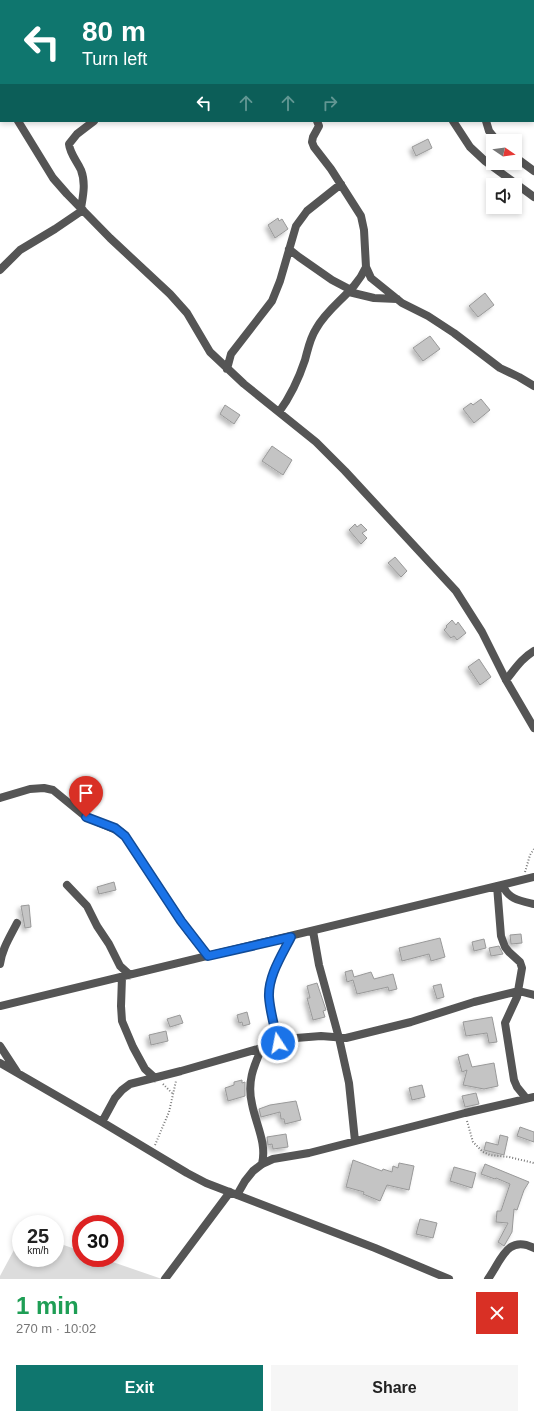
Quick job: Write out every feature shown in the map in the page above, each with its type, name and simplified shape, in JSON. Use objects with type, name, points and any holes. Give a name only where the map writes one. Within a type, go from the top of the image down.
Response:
[{"type":"street","points":[[19,122],[53,178],[82,209],[170,294],[187,313],[210,352],[227,369],[316,442],[345,471],[456,592],[482,632],[506,680],[534,728]]},
{"type":"street","points":[[0,270],[20,250],[55,229],[82,209],[84,189],[83,180],[81,171],[70,150],[69,144],[77,134],[93,122]]},
{"type":"street","points":[[318,122],[319,126],[313,137],[314,147],[341,184],[361,216],[364,230],[366,267],[371,278],[402,303],[428,316],[454,333],[500,368],[534,386]]},
{"type":"street","points":[[454,122],[470,147],[484,161],[534,197]]},
{"type":"street","points":[[486,122],[491,134]]},
{"type":"street","points":[[522,162],[534,171]]},
{"type":"street","points":[[227,369],[231,354],[272,301],[280,281],[296,226],[307,211],[341,184]]},
{"type":"street","points":[[289,249],[350,291],[374,298],[397,298]]},
{"type":"street","points":[[279,412],[298,378],[315,331],[327,312],[350,291],[361,278],[366,267]]},
{"type":"street","points":[[506,680],[527,655],[534,651]]},
{"type":"street","points":[[0,798],[30,789],[44,788],[53,790],[86,817],[121,832],[188,931],[208,956]]},
{"type":"street","points":[[0,1006],[291,937],[534,877]]},
{"type":"street","points":[[67,885],[87,906],[126,976],[121,1006],[122,1021],[133,1047],[145,1069],[155,1078]]},
{"type":"street","points":[[500,885],[512,897],[534,904]]},
{"type":"street","points":[[500,885],[500,936],[509,952],[522,964],[519,991],[505,1023],[505,1030],[514,1080],[517,1087],[530,1097]]},
{"type":"street","points":[[0,964],[4,946],[17,923]]},
{"type":"street","points":[[313,931],[319,965],[339,1038],[349,1083],[355,1141]]},
{"type":"street","points":[[278,1043],[269,997],[270,986],[278,964],[291,937]]},
{"type":"street","points":[[102,1122],[115,1098],[130,1084],[308,1036],[339,1038],[355,1036],[411,1022],[474,1002],[519,991],[534,995]]},
{"type":"street","points":[[0,1046],[19,1075]]},
{"type":"street","points":[[262,1048],[252,1070],[250,1091],[251,1103],[264,1153],[262,1164]]},
{"type":"street","points":[[0,1063],[187,1173],[234,1194],[375,1248],[449,1279]]},
{"type":"street","points":[[165,1279],[253,1171],[262,1164],[273,1159],[309,1153],[465,1112],[530,1097]]},
{"type":"street","points":[[488,1279],[511,1246],[522,1244],[534,1248]]},
{"type":"path","points":[[523,880],[528,860],[534,849]]},
{"type":"path","points":[[152,1152],[167,1118],[174,1085],[181,1071]]},
{"type":"path","points":[[465,1112],[473,1142],[483,1152],[490,1155],[509,1157],[534,1163]]},
{"type":"shaded area","points":[[64,1245],[72,1248],[72,1267],[124,1266],[162,1279],[0,1279],[0,1276],[12,1254],[12,1267],[64,1267]]},
{"type":"building","points":[[428,139],[432,148],[416,156],[412,147]]},
{"type":"building","points":[[278,218],[279,221],[282,219],[288,229],[275,238],[268,225]]},
{"type":"building","points":[[485,293],[494,305],[478,317],[469,306]]},
{"type":"building","points":[[430,336],[440,349],[423,361],[413,348]]},
{"type":"building","points":[[481,399],[490,410],[474,423],[463,409],[471,403],[473,405]]},
{"type":"building","points":[[225,405],[240,415],[234,424],[220,414]]},
{"type":"building","points":[[272,446],[292,460],[283,475],[262,461]]},
{"type":"building","points":[[355,524],[357,527],[361,524],[367,530],[362,533],[367,538],[361,544],[349,530]]},
{"type":"building","points":[[395,557],[407,571],[401,577],[388,563]]},
{"type":"building","points":[[452,620],[456,625],[458,622],[466,633],[457,640],[454,636],[451,638],[444,630]]},
{"type":"building","points":[[479,659],[491,677],[480,685],[468,667]]},
{"type":"building","points":[[114,882],[116,890],[99,894],[97,887]]},
{"type":"building","points":[[29,905],[31,927],[25,928],[21,906]]},
{"type":"building","points":[[521,934],[522,943],[511,944],[510,935]]},
{"type":"building","points":[[440,938],[445,957],[431,961],[429,954],[402,961],[399,948]]},
{"type":"building","points":[[484,939],[486,948],[474,951],[472,942]]},
{"type":"building","points":[[499,946],[503,954],[491,956],[489,948]]},
{"type":"building","points":[[352,970],[354,977],[371,972],[374,979],[393,974],[397,989],[389,991],[388,987],[357,994],[353,980],[347,982],[345,972]]},
{"type":"building","points":[[317,983],[326,1010],[323,1011],[325,1017],[313,1020],[307,998],[310,998],[307,986]]},
{"type":"building","points":[[441,984],[444,997],[437,999],[433,986]]},
{"type":"building","points":[[247,1012],[250,1024],[243,1026],[242,1022],[239,1023],[237,1015]]},
{"type":"building","points":[[180,1015],[183,1023],[170,1027],[167,1019]]},
{"type":"building","points":[[492,1017],[497,1042],[489,1043],[487,1033],[466,1036],[463,1022]]},
{"type":"building","points":[[166,1031],[168,1041],[151,1045],[149,1035]]},
{"type":"building","points":[[468,1054],[472,1067],[494,1063],[498,1086],[484,1089],[463,1085],[467,1070],[462,1072],[458,1057]]},
{"type":"building","points":[[242,1080],[242,1083],[245,1082],[245,1096],[228,1101],[225,1088],[234,1085],[234,1082]]},
{"type":"building","points":[[422,1085],[425,1097],[412,1100],[409,1088]]},
{"type":"building","points":[[476,1093],[479,1104],[465,1107],[462,1096]]},
{"type":"building","points":[[296,1101],[301,1120],[285,1124],[284,1119],[281,1119],[280,1112],[261,1117],[259,1109],[270,1105]]},
{"type":"building","points":[[520,1127],[534,1132],[534,1142],[517,1136]]},
{"type":"building","points":[[286,1134],[288,1147],[273,1149],[272,1144],[268,1145],[267,1137]]},
{"type":"building","points":[[500,1135],[508,1137],[504,1155],[484,1150],[486,1142],[498,1145]]},
{"type":"building","points":[[353,1160],[382,1171],[383,1169],[392,1172],[393,1166],[398,1168],[399,1163],[414,1166],[409,1190],[387,1185],[380,1201],[363,1194],[364,1192],[346,1187]]},
{"type":"building","points":[[485,1164],[529,1182],[524,1190],[517,1210],[514,1209],[512,1232],[504,1246],[498,1242],[508,1223],[496,1222],[497,1211],[501,1211],[510,1184],[481,1174]]},
{"type":"building","points":[[454,1167],[476,1173],[472,1188],[450,1181]]},
{"type":"building","points":[[420,1219],[437,1223],[433,1238],[416,1234]]},
{"type":"route","points":[[86,817],[115,828],[125,836],[181,921],[208,956],[291,937],[273,975],[270,986],[269,997],[278,1043]]}]
